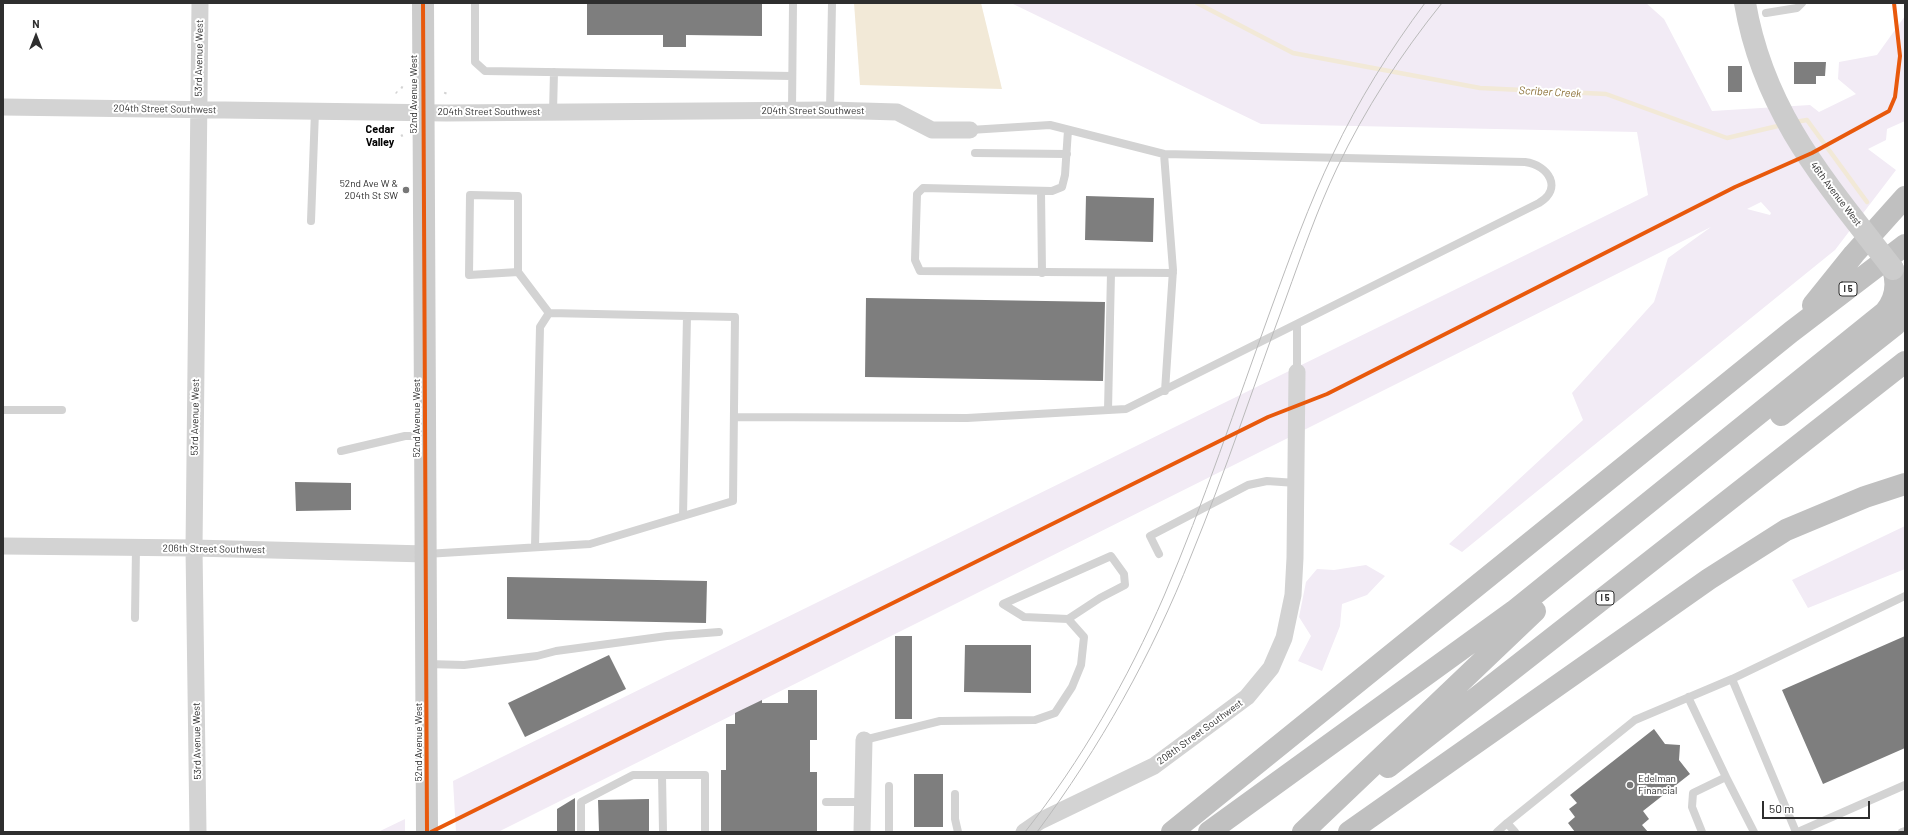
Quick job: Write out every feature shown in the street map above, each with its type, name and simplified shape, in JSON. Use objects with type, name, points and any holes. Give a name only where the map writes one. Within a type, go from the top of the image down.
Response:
[{"type":"highway","points":[[1791,332],[1854,254],[1905,197]]},
{"type":"highway","name":"I 5","points":[[1172,832],[1791,332],[1905,245]]},
{"type":"highway","points":[[1303,832],[1524,620],[1832,365],[1890,306],[1896,292],[1896,277],[1901,274],[1905,293]]},
{"type":"highway","points":[[1209,832],[1514,611],[1832,365],[1895,325],[1903,311],[1905,302]]},
{"type":"highway","name":"I 5","points":[[1303,832],[1474,702],[1905,362]]},
{"type":"highway","points":[[1349,832],[1709,579],[1786,530],[1865,498],[1905,484]]},
{"type":"street","name":"53rd Avenue West","points":[[198,832],[194,548],[200,3]]},
{"type":"street","name":"52nd Avenue West","points":[[423,3],[422,112],[426,436],[427,832]]},
{"type":"street","name":"46th Avenue West","points":[[1745,3],[1752,32],[1766,76],[1795,138],[1821,176],[1901,274]]},
{"type":"street","name":"204th Street Southwest","points":[[3,107],[422,112],[830,110],[897,112],[932,130],[970,130]]},
{"type":"street","name":"208th Street Southwest","points":[[1024,832],[1040,821],[1154,766],[1247,697],[1271,668],[1284,638],[1293,595],[1297,372]]},
{"type":"street","name":"206th Street Southwest","points":[[3,546],[194,548],[426,554]]},
{"type":"street","points":[[862,832],[864,740]]},
{"type":"lane","points":[[475,3],[475,62],[485,71],[792,76]]},
{"type":"lane","points":[[792,110],[793,3]]},
{"type":"lane","points":[[830,110],[832,3]]},
{"type":"lane","points":[[1766,13],[1797,8],[1802,3]]},
{"type":"lane","points":[[553,112],[554,72]]},
{"type":"lane","points":[[311,221],[314,111]]},
{"type":"lane","points":[[734,417],[967,418],[1126,409],[1165,391],[1539,203],[1550,192],[1551,182],[1544,168],[1534,163],[1525,162],[1164,154],[1050,125],[970,130]]},
{"type":"lane","points":[[1068,130],[1065,176],[1062,187],[1052,191],[923,188],[917,194],[915,260],[920,270],[1042,273],[1173,273]]},
{"type":"lane","points":[[975,153],[1067,154]]},
{"type":"lane","points":[[1164,154],[1173,273],[1165,391]]},
{"type":"lane","points":[[1041,191],[1042,273]]},
{"type":"lane","points":[[518,272],[469,275],[470,195],[518,196],[518,272],[549,313]]},
{"type":"lane","points":[[1108,410],[1111,273]]},
{"type":"lane","points":[[426,554],[590,544],[733,501],[735,317],[549,313]]},
{"type":"lane","points":[[535,547],[540,327],[549,313]]},
{"type":"lane","points":[[683,516],[687,316]]},
{"type":"lane","points":[[1297,325],[1297,372]]},
{"type":"lane","points":[[3,410],[62,410]]},
{"type":"lane","points":[[341,451],[406,436],[426,436]]},
{"type":"lane","points":[[1159,554],[1150,536],[1178,521],[1248,485],[1267,481],[1296,483]]},
{"type":"lane","points":[[135,618],[136,547]]},
{"type":"lane","points":[[864,740],[940,721],[1035,720],[1055,713],[1072,687],[1081,666],[1084,637],[1068,619],[1024,617],[1003,604],[1111,556],[1124,574],[1125,585],[1100,598],[1068,619]]},
{"type":"lane","points":[[1498,832],[1507,823],[1635,720],[1732,679],[1905,596]]},
{"type":"lane","points":[[426,664],[464,664],[537,656],[556,651],[667,636],[718,632]]},
{"type":"lane","points":[[1732,679],[1797,832],[1904,784]]},
{"type":"lane","points":[[1688,697],[1754,832]]},
{"type":"lane","points":[[581,832],[581,802],[633,776],[662,775],[705,775],[705,832]]},
{"type":"lane","points":[[662,775],[663,832]]},
{"type":"lane","points":[[1702,832],[1692,807],[1693,793],[1726,777]]},
{"type":"lane","points":[[889,786],[889,832]]},
{"type":"lane","points":[[955,794],[955,819],[958,832]]},
{"type":"lane","points":[[826,802],[862,802]]},
{"type":"lane","points":[[1507,823],[1515,832]]},
{"type":"shaded area","points":[[854,3],[981,3],[1002,89],[860,85]]},
{"type":"shaded area","points":[[1011,3],[1646,3],[1664,19],[1712,111],[1810,105],[1819,112],[1856,94],[1838,79],[1839,62],[1877,55],[1905,16],[1905,121],[1887,129],[1886,140],[1868,149],[1896,170],[1835,250],[1462,552],[1449,544],[1583,420],[1572,393],[1654,302],[1668,258],[1711,227],[498,832],[456,832],[453,781],[1648,195],[1637,132],[1261,124]],"holes":[[[1761,202],[1771,213],[1770,215],[1747,209]]]},
{"type":"shaded area","points":[[1905,526],[1905,569],[1808,608],[1792,580]]},
{"type":"shaded area","points":[[1366,565],[1385,576],[1367,595],[1342,604],[1340,626],[1322,671],[1298,661],[1311,636],[1299,617],[1306,582],[1317,569],[1334,570]]},
{"type":"shaded area","points":[[405,819],[405,832],[378,832]]},
{"type":"building","points":[[587,3],[762,3],[762,36],[686,35],[686,47],[663,47],[663,35],[587,35]]},
{"type":"building","points":[[1794,62],[1826,62],[1825,76],[1816,76],[1816,84],[1794,84]]},
{"type":"building","points":[[1728,66],[1742,66],[1742,92],[1728,92]]},
{"type":"building","points":[[1086,196],[1154,198],[1153,242],[1085,240]]},
{"type":"building","points":[[866,298],[1105,302],[1103,381],[865,377]]},
{"type":"building","points":[[295,482],[351,483],[351,510],[296,511]]},
{"type":"building","points":[[507,577],[707,581],[706,623],[507,619]]},
{"type":"building","points":[[895,636],[912,636],[912,719],[895,719]]},
{"type":"building","points":[[1905,636],[1905,748],[1823,784],[1782,690]]},
{"type":"building","points":[[965,645],[1031,645],[1031,693],[964,692]]},
{"type":"building","points":[[609,655],[626,689],[525,737],[508,703]]},
{"type":"building","points":[[788,690],[817,690],[817,740],[810,740],[810,772],[817,772],[817,832],[721,832],[721,770],[726,770],[726,724],[735,724],[735,713],[762,700],[762,703],[788,703]]},
{"type":"building","name":"Edelman Financial","points":[[1654,729],[1665,744],[1680,745],[1679,760],[1690,774],[1643,811],[1649,819],[1642,825],[1648,832],[1575,832],[1568,823],[1575,817],[1569,809],[1577,803],[1570,795]]},
{"type":"building","points":[[914,774],[943,774],[943,827],[914,827]]},
{"type":"building","points":[[575,798],[575,832],[557,832],[557,809]]},
{"type":"building","points":[[649,799],[649,832],[599,832],[598,800]]},
{"type":"waterway","name":"Scriber Creek","points":[[1197,3],[1293,53],[1480,88],[1606,94],[1727,138],[1782,125]]},
{"type":"waterway","name":"Scriber Creek","points":[[1795,122],[1807,120],[1867,202]]},
{"type":"tram line","points":[[1025,832],[1046,805],[1084,748],[1119,688],[1150,627],[1193,525],[1285,270],[1324,173],[1364,95],[1387,57],[1425,3]]},
{"type":"tram line","points":[[1037,832],[1082,767],[1123,699],[1142,664],[1176,593],[1216,492],[1310,232],[1337,168],[1359,124],[1385,82],[1412,42],[1442,3]]},
{"type":"cycle path","points":[[423,3],[427,832]]},
{"type":"cycle path","points":[[431,832],[1268,417],[1327,394],[1735,187],[1812,153],[1889,111],[1895,97],[1900,56],[1894,3]]},
{"type":"place","name":"52nd Ave W & 204th St SW","points":[[406,190]]},
{"type":"place","name":"Edelman Financial","points":[[1630,785]]},
{"type":"district","name":"Cedar Valley","points":[[380,135]]}]
